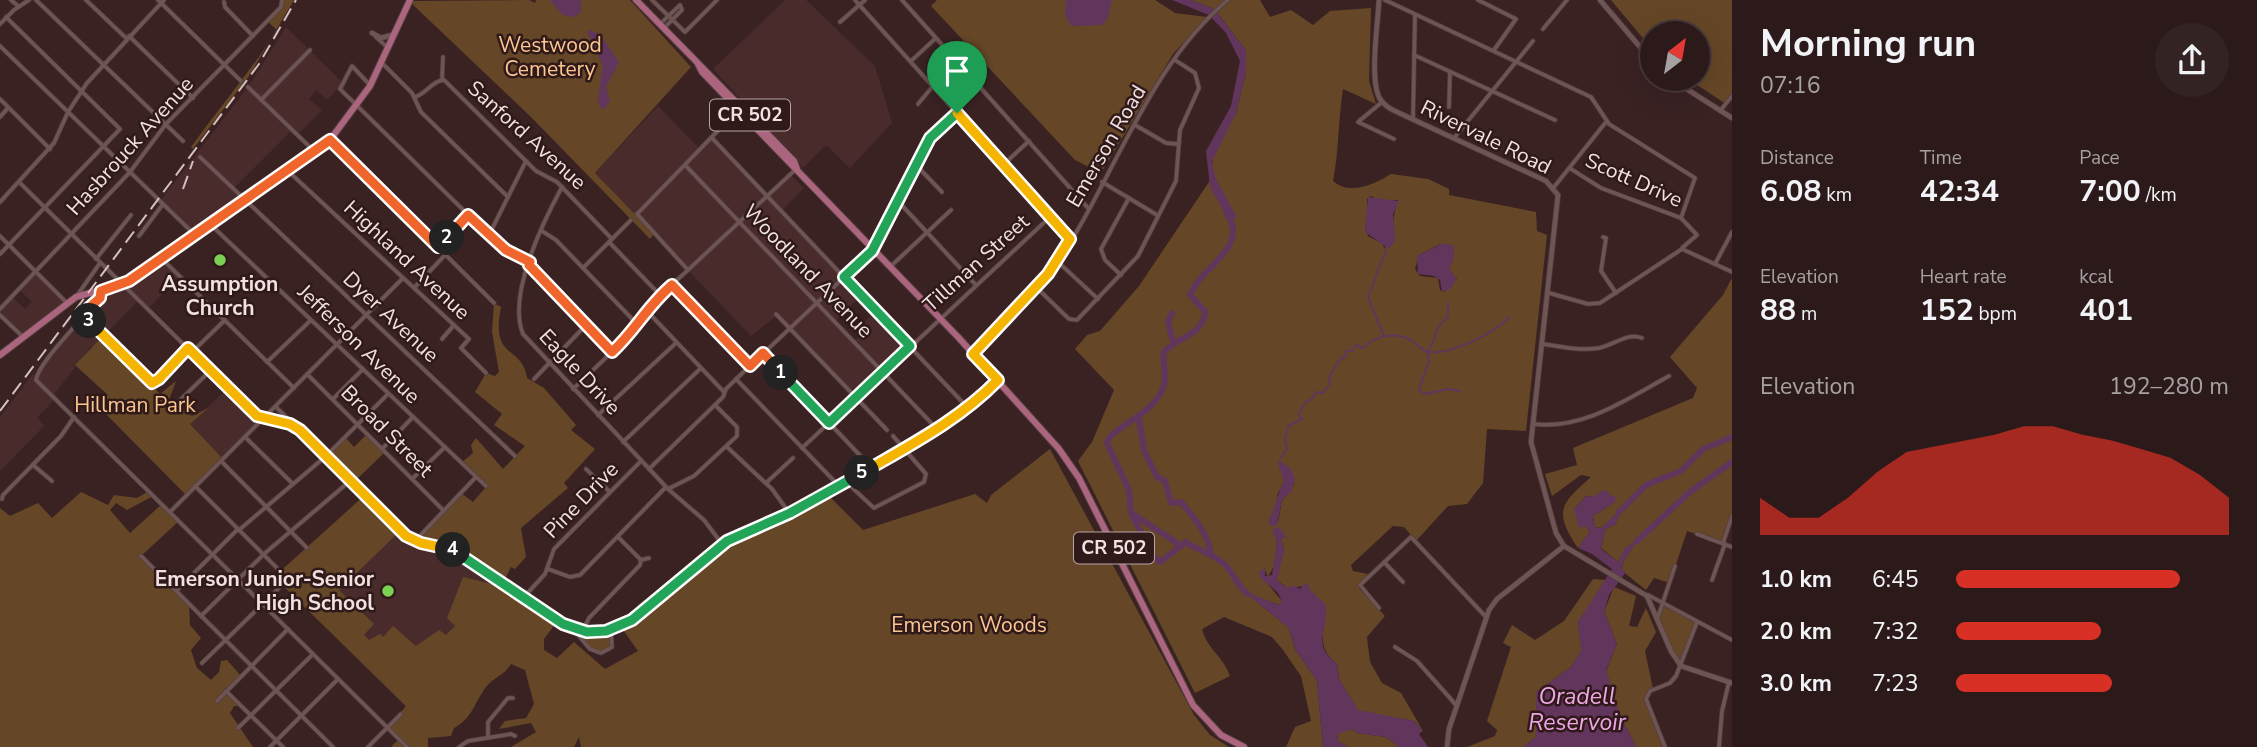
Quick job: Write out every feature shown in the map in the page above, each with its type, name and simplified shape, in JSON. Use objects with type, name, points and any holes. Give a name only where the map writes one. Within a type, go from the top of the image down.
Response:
[{"type":"main road","points":[[0,355],[72,300],[123,284],[162,259],[330,140],[359,105],[370,86],[410,0]]},
{"type":"main road","name":"CR 502","points":[[636,0],[698,64],[702,72],[794,161],[797,169],[871,250],[998,380],[1059,449],[1079,478],[1193,705],[1222,734],[1244,747]]},
{"type":"street","points":[[11,0],[18,6]]},
{"type":"street","points":[[0,24],[18,6],[29,0]]},
{"type":"street","points":[[36,0],[183,141]]},
{"type":"street","points":[[86,0],[193,98]]},
{"type":"street","points":[[652,0],[685,32],[717,0]]},
{"type":"street","points":[[855,0],[1070,239]]},
{"type":"street","points":[[840,22],[864,0]]},
{"type":"street","points":[[902,0],[1088,208]]},
{"type":"street","name":"Emerson Road","points":[[973,354],[1058,262],[1175,60],[1209,17],[1228,0]]},
{"type":"street","points":[[1379,0],[1376,74],[1382,102],[1358,122],[1394,139]]},
{"type":"street","points":[[1385,0],[1591,97],[1606,122],[1693,176],[1696,183],[1681,218]]},
{"type":"street","points":[[1478,0],[1516,19],[1494,50]]},
{"type":"street","points":[[1543,29],[1567,0]]},
{"type":"street","points":[[1600,0],[1640,47]]},
{"type":"street","points":[[0,202],[50,149],[81,92],[161,1],[241,81]]},
{"type":"street","name":"Hasbrouck Avenue","points":[[0,312],[130,172],[166,124],[253,36],[282,1]]},
{"type":"street","points":[[224,2],[225,7],[253,36]]},
{"type":"street","points":[[1413,119],[1415,15]]},
{"type":"street","points":[[0,254],[120,129],[6,17]]},
{"type":"street","points":[[662,26],[671,18]]},
{"type":"street","points":[[372,33],[383,38],[395,32]]},
{"type":"street","points":[[372,33],[388,48]]},
{"type":"street","points":[[911,61],[936,38]]},
{"type":"street","points":[[1454,138],[1534,41]]},
{"type":"street","points":[[0,46],[196,235]]},
{"type":"street","points":[[261,100],[310,50]]},
{"type":"street","points":[[1414,55],[1555,120]]},
{"type":"street","points":[[442,80],[443,57]]},
{"type":"street","points":[[1036,287],[1072,320],[1080,318],[1142,249],[1177,175],[1181,124],[1200,84],[1195,73],[1175,60]]},
{"type":"street","points":[[381,62],[415,97],[421,112],[508,197]]},
{"type":"street","points":[[370,86],[352,66],[340,89],[489,235],[506,250],[530,264],[612,352]]},
{"type":"street","points":[[1449,107],[1450,72]]},
{"type":"street","name":"Sanford Avenue","points":[[415,97],[442,80],[526,161],[562,187],[660,295]]},
{"type":"street","points":[[918,104],[933,86]]},
{"type":"street","points":[[248,87],[315,152]]},
{"type":"street","points":[[1689,91],[1732,118]]},
{"type":"street","points":[[1720,111],[1732,96]]},
{"type":"street","points":[[0,99],[50,149]]},
{"type":"street","name":"Rivervale Road","points":[[1382,102],[1554,187],[1559,202],[1533,424],[1534,460],[1553,525],[1564,546]]},
{"type":"street","points":[[0,117],[8,107]]},
{"type":"street","points":[[687,270],[637,214],[740,108]]},
{"type":"street","points":[[768,349],[871,250],[930,138],[957,113]]},
{"type":"street","points":[[1554,187],[1606,122]]},
{"type":"street","points":[[1135,125],[1166,143],[1178,144]]},
{"type":"street","points":[[712,138],[967,407]]},
{"type":"street","points":[[330,140],[494,303]]},
{"type":"street","points":[[1004,164],[1029,141]]},
{"type":"street","name":"Dyer Avenue","points":[[200,157],[515,456]]},
{"type":"street","points":[[489,235],[526,161]]},
{"type":"street","points":[[915,164],[942,192]]},
{"type":"street","name":"Woodland Avenue","points":[[685,165],[937,429]]},
{"type":"street","points":[[573,389],[638,325],[646,310],[660,295],[797,169]]},
{"type":"street","name":"Scott Drive","points":[[1571,169],[1598,186],[1681,218],[1697,235],[1680,249]]},
{"type":"street","name":"Highland Avenue","points":[[288,171],[469,339],[461,348],[486,373]]},
{"type":"street","points":[[19,182],[210,371],[264,420],[290,424],[300,430]]},
{"type":"street","points":[[1102,182],[1157,215]]},
{"type":"street","name":"Eagle Drive","points":[[562,187],[519,293],[519,323],[526,338],[548,362],[667,488],[704,520],[722,544]]},
{"type":"street","points":[[1121,275],[1103,258],[1101,249],[1129,198]]},
{"type":"street","points":[[896,200],[975,284]]},
{"type":"street","points":[[139,236],[163,204]]},
{"type":"street","points":[[889,268],[951,210]]},
{"type":"street","points":[[0,236],[36,272],[72,300],[131,215]]},
{"type":"street","points":[[438,247],[468,215]]},
{"type":"street","name":"Tillman Street","points":[[802,448],[1050,217]]},
{"type":"street","points":[[583,268],[631,220]]},
{"type":"street","name":"Jefferson Avenue","points":[[211,225],[486,486]]},
{"type":"street","points":[[542,231],[556,240],[638,325]]},
{"type":"street","points":[[1715,264],[1732,232]]},
{"type":"street","points":[[1603,237],[1606,238],[1601,271],[1616,293]]},
{"type":"street","points":[[1549,293],[1592,304],[1616,293],[1680,249],[1732,272]]},
{"type":"street","points":[[414,288],[445,255]]},
{"type":"street","points":[[162,259],[294,388]]},
{"type":"street","points":[[1058,262],[1098,299]]},
{"type":"street","points":[[170,512],[403,278]]},
{"type":"street","points":[[672,285],[750,366]]},
{"type":"street","points":[[100,291],[100,298],[82,314],[36,377],[38,383],[407,747]]},
{"type":"street","points":[[646,310],[725,393]]},
{"type":"street","points":[[0,312],[23,337]]},
{"type":"street","points":[[82,314],[150,382],[159,379],[225,320]]},
{"type":"street","points":[[776,314],[887,430]]},
{"type":"street","points":[[267,362],[311,320]]},
{"type":"street","points":[[442,339],[454,325]]},
{"type":"street","points":[[534,379],[586,325]]},
{"type":"street","points":[[1543,344],[1590,349],[1613,344],[1631,335],[1642,338]]},
{"type":"street","points":[[598,415],[676,342]]},
{"type":"street","name":"Pine Drive","points":[[649,469],[715,405],[736,379],[763,353],[829,423]]},
{"type":"street","points":[[624,442],[701,368]]},
{"type":"street","points":[[333,399],[363,369]]},
{"type":"street","points":[[177,403],[210,371]]},
{"type":"street","name":"Broad Street","points":[[307,374],[444,511]]},
{"type":"street","points":[[1533,424],[1554,425],[1586,419],[1670,376]]},
{"type":"street","points":[[736,379],[839,486]]},
{"type":"street","points":[[276,407],[402,533],[415,541],[455,552],[573,628],[582,631],[611,630],[632,620],[722,544],[790,513],[904,449],[967,407],[998,380]]},
{"type":"street","points":[[176,591],[239,530],[326,456],[388,394]]},
{"type":"street","points":[[548,569],[577,576],[667,488],[694,476],[737,436],[738,429],[715,405]]},
{"type":"street","points":[[2,499],[61,436],[74,417]]},
{"type":"street","points":[[382,449],[413,417]]},
{"type":"street","points":[[829,423],[871,467]]},
{"type":"street","points":[[846,482],[874,508],[924,482],[926,474],[893,436]]},
{"type":"street","points":[[245,437],[293,484]]},
{"type":"street","points":[[726,446],[766,483],[790,513]]},
{"type":"street","points":[[412,479],[445,447]]},
{"type":"street","points":[[766,483],[793,458]]},
{"type":"street","points":[[220,461],[307,548]]},
{"type":"street","name":"Pine Drive","points":[[524,597],[548,569],[554,549],[641,461]]},
{"type":"street","points":[[33,465],[52,481]]},
{"type":"street","points":[[586,469],[610,492]]},
{"type":"street","points":[[415,541],[476,477]]},
{"type":"street","points":[[201,616],[264,554],[351,481]]},
{"type":"street","points":[[195,486],[279,570]]},
{"type":"street","points":[[1712,580],[1732,516]]},
{"type":"street","points":[[1697,534],[1732,547]]},
{"type":"street","points":[[618,537],[641,560]]},
{"type":"street","points":[[1380,608],[1360,585],[1411,537],[1486,617]]},
{"type":"street","points":[[1447,747],[1457,706],[1486,617],[1497,599],[1564,546],[1732,640]]},
{"type":"street","points":[[141,556],[333,747]]},
{"type":"street","points":[[641,560],[649,558]]},
{"type":"street","points":[[582,631],[589,618],[640,565],[641,560]]},
{"type":"street","points":[[1384,562],[1403,582]]},
{"type":"street","points":[[1658,617],[1675,566]]},
{"type":"street","points":[[202,663],[281,587]]},
{"type":"street","points":[[1643,592],[1651,601],[1671,651],[1681,666],[1730,682],[1722,711],[1719,747]]},
{"type":"street","points":[[1665,747],[1646,699],[1650,691],[1673,680],[1697,622]]},
{"type":"street","points":[[573,628],[596,653],[605,652],[612,647],[611,630]]},
{"type":"street","points":[[217,701],[288,629]]},
{"type":"street","points":[[1395,647],[1417,661],[1457,706]]},
{"type":"street","points":[[238,728],[313,654]]},
{"type":"street","points":[[270,747],[338,678]]},
{"type":"street","points":[[226,691],[283,747]]},
{"type":"street","points":[[488,738],[488,722],[508,698],[513,698]]},
{"type":"street","points":[[368,747],[401,714]]},
{"type":"street","points":[[459,747],[464,742],[511,734],[515,736]]},
{"type":"shaded area","points":[[785,0],[806,0],[875,66],[892,123],[850,168],[826,145],[803,168],[713,69]]},
{"type":"shaded area","points":[[286,27],[343,83],[327,100],[316,90],[309,99],[322,110],[297,135],[292,130],[233,189],[245,202],[196,235],[160,201],[248,87]]},
{"type":"shaded area","points":[[658,106],[701,150],[713,138],[768,197],[790,174],[804,188],[781,211],[862,295],[835,321],[854,341],[868,329],[863,323],[876,310],[910,346],[855,398],[776,316],[751,336],[595,173]]},
{"type":"shaded area","points":[[162,259],[179,276],[148,309],[139,300],[93,347],[91,346],[53,396],[55,399],[37,418],[44,426],[0,471],[0,417],[33,374],[36,376],[79,318],[99,298],[101,291],[111,289]]},
{"type":"shaded area","points":[[35,272],[67,303],[23,337],[0,314],[0,309],[12,297],[25,309],[32,302],[19,289]]},
{"type":"shaded area","points":[[228,388],[262,420],[223,459],[190,424]]},
{"type":"shaded area","points":[[365,495],[410,539],[450,549],[502,583],[406,707],[274,577]]},
{"type":"green space","points":[[282,0],[294,0],[277,30],[267,21],[281,7]]},
{"type":"green space","name":"Westwood Cemetery","points":[[529,0],[535,3],[536,0],[630,0],[691,67],[595,173],[654,234],[650,239],[530,116],[409,1]]},
{"type":"green space","points":[[937,0],[1155,0],[1175,13],[1207,17],[1173,54],[1101,173],[1075,160],[931,6]]},
{"type":"green space","points":[[1191,0],[1260,0],[1270,17],[1291,10],[1313,25],[1330,11],[1371,8],[1369,81],[1376,104],[1343,89],[1333,181],[1347,188],[1355,188],[1370,185],[1391,174],[1428,179],[1449,189],[1449,195],[1536,212],[1537,231],[1547,235],[1526,431],[1487,429],[1483,483],[1467,504],[1448,506],[1416,541],[1404,527],[1393,526],[1351,565],[1353,571],[1368,574],[1359,588],[1385,616],[1367,637],[1370,662],[1382,683],[1401,693],[1423,731],[1414,721],[1358,711],[1339,679],[1337,664],[1330,658],[1324,646],[1326,609],[1305,586],[1288,588],[1276,580],[1284,550],[1281,538],[1287,538],[1277,536],[1275,564],[1268,577],[1264,568],[1263,578],[1282,601],[1279,605],[1246,593],[1289,628],[1295,649],[1317,681],[1323,747],[1286,747],[1295,727],[1311,721],[1301,676],[1272,637],[1224,617],[1202,629],[1230,676],[1195,693],[1078,461],[1092,442],[1114,390],[1075,349],[1087,335],[1100,331],[1139,286],[1209,182],[1214,154],[1236,113],[1246,73],[1246,50],[1214,9]],"holes":[[[1371,196],[1378,200],[1398,200],[1384,249],[1383,244],[1368,236],[1365,228],[1368,221],[1367,199]],[[1440,244],[1454,250],[1449,269],[1457,279],[1444,292],[1440,290],[1438,278],[1420,276],[1415,269],[1419,255]],[[1279,460],[1294,478],[1294,484],[1282,501],[1278,522],[1269,523],[1277,508],[1277,495],[1284,481]]]},
{"type":"green space","points":[[1611,0],[1732,0],[1732,97],[1726,104],[1706,91],[1710,91],[1710,21],[1640,21],[1640,35]]},
{"type":"green space","points":[[269,41],[249,76],[193,149],[191,147]]},
{"type":"green space","points":[[1732,278],[1732,516],[1723,543],[1687,531],[1670,583],[1654,578],[1646,590],[1621,570],[1624,560],[1640,537],[1618,562],[1601,548],[1605,529],[1615,525],[1622,509],[1601,528],[1595,527],[1593,516],[1607,507],[1594,497],[1586,496],[1574,509],[1590,532],[1578,548],[1565,525],[1564,508],[1573,494],[1591,477],[1581,475],[1552,496],[1545,474],[1577,465],[1573,448],[1693,398],[1697,388],[1670,357],[1723,295]]},
{"type":"green space","name":"Emerson Woods","points":[[494,303],[501,307],[499,324],[503,344],[524,367],[527,378],[544,388],[576,425],[571,430],[595,449],[564,483],[568,488],[521,528],[526,557],[515,569],[511,567],[503,583],[558,620],[544,639],[544,650],[557,658],[574,642],[605,669],[638,651],[621,627],[727,541],[826,493],[863,530],[975,494],[987,503],[991,495],[1050,449],[1194,715],[1210,735],[1229,747],[581,747],[579,737],[574,747],[511,747],[536,732],[531,723],[499,729],[505,721],[526,718],[534,704],[525,670],[511,664],[486,687],[469,715],[454,728],[451,736],[428,738],[428,747],[391,747],[399,739],[388,728],[406,706],[274,577],[365,495],[402,533],[398,533],[339,590],[374,624],[364,635],[369,640],[380,634],[383,637],[393,626],[416,646],[439,630],[446,635],[455,626],[447,618],[463,577],[500,586],[502,583],[455,552],[415,541],[461,493],[473,502],[486,487],[461,463],[473,453],[471,445],[476,438],[503,469],[525,446],[494,425],[502,414],[475,392],[486,373],[495,376],[499,372],[492,332]]},
{"type":"green space","name":"Hillman Park","points":[[103,336],[160,394],[176,381],[169,400],[192,416],[208,408],[190,424],[223,459],[186,495],[98,406],[108,395],[75,365]]},
{"type":"green space","points":[[367,434],[385,452],[353,483],[326,456],[345,437],[354,447]]},
{"type":"green space","points":[[149,491],[153,496],[127,510],[116,503],[110,510],[130,533],[162,504],[179,521],[141,556],[189,604],[190,625],[201,638],[191,650],[197,668],[211,680],[219,672],[221,661],[227,660],[241,676],[226,691],[241,706],[234,706],[230,713],[253,747],[0,747],[0,508],[10,516],[38,503],[52,518],[81,492],[108,505],[114,495],[137,498]]},
{"type":"green space","points":[[1593,579],[1607,580],[1578,622],[1582,650],[1571,667],[1536,692],[1536,737],[1523,747],[1467,747],[1495,736],[1497,730],[1487,721],[1511,647],[1503,643],[1512,625],[1535,640],[1564,621]]},
{"type":"green space","points":[[1614,587],[1636,596],[1629,626],[1637,627],[1646,608],[1656,632],[1645,651],[1653,689],[1646,702],[1665,747],[1636,747],[1619,713],[1606,671],[1617,644],[1604,612]]},
{"type":"green space","points":[[1663,603],[1697,622],[1681,666],[1674,657],[1658,617]]},
{"type":"green space","points":[[573,628],[611,630],[612,647],[601,653],[593,652]]},
{"type":"green space","points":[[1352,729],[1357,733],[1386,737],[1399,747],[1348,747],[1338,741],[1337,733]]},
{"type":"water","points":[[550,0],[581,0],[581,12],[574,17],[562,15]]},
{"type":"water","points":[[1066,0],[1112,0],[1108,18],[1102,25],[1074,26],[1070,25],[1065,15]]},
{"type":"water","points":[[1172,0],[1191,0],[1214,9],[1246,50],[1246,73],[1236,113],[1212,162],[1216,179],[1237,217],[1229,221],[1210,187],[1206,151],[1231,106],[1240,61],[1226,33],[1209,15]]},
{"type":"water","points":[[590,30],[600,34],[619,62],[606,87],[610,101],[603,110],[598,103],[603,66],[587,32]]},
{"type":"water","points":[[1368,197],[1399,201],[1393,214],[1395,241],[1389,249],[1365,232]]},
{"type":"water","points":[[1443,243],[1454,246],[1453,261],[1449,269],[1457,279],[1450,289],[1442,292],[1440,280],[1434,276],[1418,274],[1417,256]]},
{"type":"water","points":[[1281,457],[1280,461],[1290,468],[1295,479],[1291,492],[1282,500],[1277,525],[1271,527],[1269,519],[1284,481],[1278,463]]},
{"type":"water","name":"Oradell Reservoir","points":[[1601,491],[1607,491],[1616,497],[1615,502],[1593,516],[1595,527],[1601,528],[1624,506],[1615,525],[1605,529],[1601,549],[1618,562],[1624,549],[1642,535],[1624,560],[1621,569],[1626,572],[1609,595],[1604,612],[1617,644],[1606,670],[1619,713],[1636,747],[1523,747],[1536,737],[1536,692],[1571,667],[1581,650],[1578,622],[1612,569],[1592,554],[1578,548],[1590,532],[1586,526],[1579,528],[1574,509],[1586,496],[1594,497]]},
{"type":"water","points":[[1279,527],[1287,538],[1281,538],[1284,550],[1277,581],[1288,588],[1292,585],[1300,589],[1305,583],[1325,604],[1322,643],[1337,664],[1339,679],[1358,710],[1414,721],[1423,731],[1419,734],[1428,747],[1399,747],[1386,737],[1357,733],[1352,729],[1337,734],[1338,741],[1348,747],[1323,747],[1317,681],[1295,649],[1289,628],[1243,591],[1278,605],[1282,601],[1278,593],[1260,577],[1259,571],[1265,569],[1265,576],[1272,575],[1277,542],[1272,530]]},
{"type":"waterway","points":[[1227,214],[1232,226],[1228,247],[1190,295],[1205,311],[1204,319],[1195,330],[1164,352],[1165,381],[1152,405],[1116,431],[1107,443],[1129,490],[1131,513],[1153,556],[1160,562],[1186,542],[1222,562],[1248,594]]},
{"type":"waterway","points":[[1384,336],[1368,297],[1386,250]]},
{"type":"waterway","points":[[1448,303],[1448,317],[1440,325],[1427,351],[1429,360],[1419,390],[1425,394],[1449,389],[1460,391]]},
{"type":"waterway","points":[[1172,313],[1168,322],[1173,341]]},
{"type":"waterway","points":[[1281,457],[1287,449],[1285,440],[1288,426],[1302,419],[1298,414],[1306,401],[1311,400],[1316,392],[1323,393],[1330,384],[1329,377],[1340,359],[1346,356],[1346,351],[1352,351],[1356,345],[1363,348],[1373,340],[1392,336],[1411,340],[1426,351],[1448,350],[1483,336],[1509,317]]},
{"type":"waterway","points":[[1139,418],[1144,451],[1157,477],[1165,481],[1171,503],[1181,502],[1196,520],[1207,539],[1211,554]]},
{"type":"waterway","points":[[1619,512],[1646,485],[1681,471],[1703,449],[1732,437]]},
{"type":"waterway","points":[[1637,541],[1691,491],[1732,462]]},
{"type":"waterway","points":[[1133,514],[1180,545]]},
{"type":"railway","points":[[0,411],[259,64],[296,0]]},
{"type":"railway","points":[[183,189],[193,161]]},
{"type":"place","name":"Assumption Church","points":[[220,260]]},
{"type":"place","name":"Emerson Junior-Senior High School","points":[[388,591]]},
{"type":"route","points":[[957,113],[1070,239],[1048,274],[973,354],[998,380],[984,395],[925,437],[790,513],[722,544],[632,620],[606,631],[587,632],[563,624],[455,552],[410,539],[300,430],[290,424],[267,421],[257,416],[188,348],[152,383],[82,314],[100,298],[101,291],[129,281],[330,140],[438,247],[468,215],[506,250],[530,262],[529,265],[612,352],[634,330],[649,306],[672,285],[750,366],[763,353],[829,423],[910,346],[844,277],[872,251],[870,249],[933,133],[957,113]]}]
